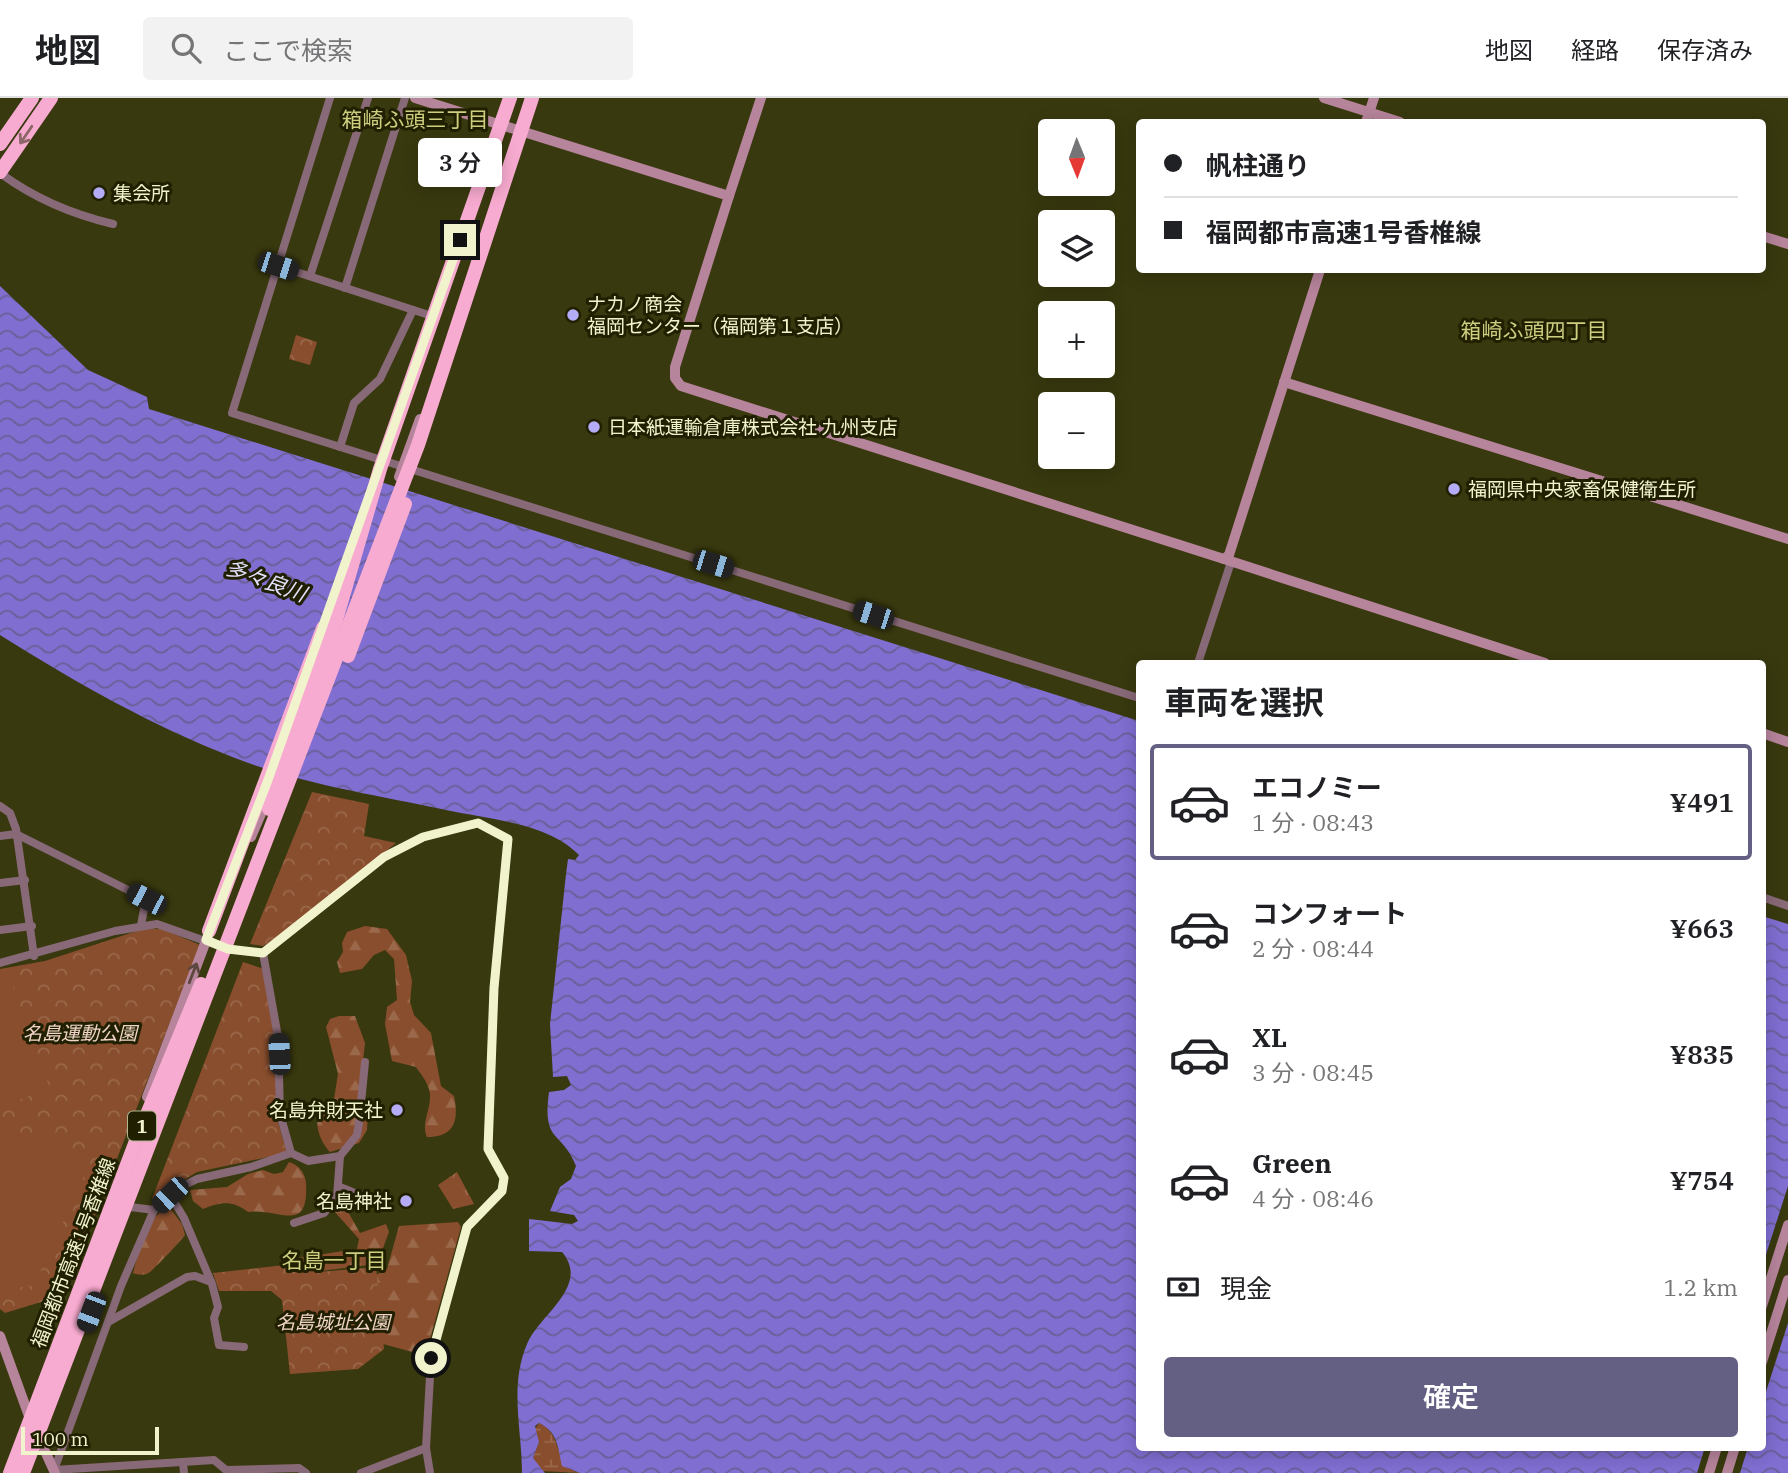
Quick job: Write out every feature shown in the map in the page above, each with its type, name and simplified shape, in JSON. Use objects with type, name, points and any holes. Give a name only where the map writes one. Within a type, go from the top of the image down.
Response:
[{"type":"highway","points":[[0,144],[32,98]]},
{"type":"highway","points":[[0,172],[51,98]]},
{"type":"highway","points":[[477,190],[503,98]]},
{"type":"highway","name":"福岡都市高速1号香椎線","points":[[8,1473],[136,1141],[227,921],[280,782],[336,620],[380,469],[511,98]]},
{"type":"highway","name":"福岡都市高速1号香椎線","points":[[26,1473],[418,445],[531,98]]},
{"type":"highway","points":[[208,936],[281,784],[406,500],[418,445]]},
{"type":"highway","points":[[237,928],[273,850],[281,784],[380,469]]},
{"type":"street","points":[[330,98],[232,413],[1136,697]]},
{"type":"street","points":[[310,276],[368,98]]},
{"type":"street","points":[[345,288],[405,98]]},
{"type":"street","points":[[415,98],[729,196]]},
{"type":"street","points":[[281,784],[390,451],[504,126],[511,98]]},
{"type":"street","points":[[281,784],[339,654],[531,98]]},
{"type":"street","points":[[761,98],[675,367],[675,377],[681,386],[1536,660]]},
{"type":"street","points":[[1324,98],[1367,118],[1374,98]]},
{"type":"street","points":[[0,172],[29,194],[82,217],[114,224]]},
{"type":"street","points":[[1766,237],[1788,244]]},
{"type":"street","points":[[278,266],[438,318]]},
{"type":"street","points":[[1199,660],[1227,561],[1319,273]]},
{"type":"street","points":[[340,447],[354,403],[380,379],[413,310]]},
{"type":"street","points":[[1284,382],[1788,540]]},
{"type":"street","points":[[1766,734],[1788,742]]},
{"type":"street","points":[[0,806],[10,813],[16,834],[32,926],[34,956]]},
{"type":"street","points":[[0,963],[157,923],[208,936],[228,949],[263,953],[337,902],[384,857],[423,837],[478,823],[508,839],[494,988],[488,1149],[504,1178],[502,1191],[467,1227],[431,1358],[426,1448],[430,1473]]},
{"type":"street","points":[[0,836],[16,834],[146,899],[141,925]]},
{"type":"street","points":[[0,883],[25,880]]},
{"type":"street","points":[[1766,898],[1788,906]]},
{"type":"street","points":[[0,930],[32,926]]},
{"type":"street","points":[[26,1473],[41,1442],[131,1209],[182,1064],[237,928]]},
{"type":"street","points":[[8,1473],[107,1201],[208,936]]},
{"type":"street","points":[[263,953],[278,1037],[280,1114],[291,1153]]},
{"type":"street","points":[[294,1223],[324,1213],[333,1205],[340,1187],[340,1156],[357,1135],[365,1083],[365,1062]]},
{"type":"street","points":[[55,1471],[138,1241],[153,1210],[170,1195],[197,1179],[251,1167],[291,1153],[309,1161],[340,1156]]},
{"type":"street","points":[[340,1187],[367,1198]]},
{"type":"street","points":[[170,1195],[184,1218],[211,1282],[218,1307],[214,1318],[219,1345],[244,1347]]},
{"type":"street","points":[[107,1201],[131,1209],[153,1210]]},
{"type":"street","points":[[1766,1294],[1788,1225]]},
{"type":"street","points":[[110,1321],[187,1278],[195,1276],[211,1282]]},
{"type":"street","points":[[1766,1349],[1788,1280]]},
{"type":"street","points":[[0,1336],[29,1416],[55,1471]]},
{"type":"street","points":[[361,1473],[426,1448]]},
{"type":"street","points":[[1709,1473],[1716,1451]]},
{"type":"street","points":[[1727,1473],[1734,1451]]},
{"type":"street","points":[[55,1471],[214,1460],[226,1471],[299,1468],[306,1473]]},
{"type":"street","points":[[183,1462],[184,1473]]},
{"type":"green space","points":[[296,335],[317,342],[310,365],[289,359]]},
{"type":"green space","points":[[312,792],[369,804],[364,836],[396,843],[280,937],[263,946],[250,944]]},
{"type":"green space","points":[[365,926],[387,929],[406,955],[412,981],[410,1002],[414,1015],[431,1033],[441,1086],[454,1096],[455,1120],[444,1134],[427,1137],[425,1132],[430,1103],[426,1081],[416,1067],[392,1061],[385,1024],[387,1007],[397,1000],[394,959],[385,950],[374,955],[362,969],[340,973],[337,962],[343,952],[342,943],[347,932]]},
{"type":"green space","name":"名島運動公園","points":[[143,929],[162,929],[200,945],[64,1295],[5,1313],[0,1309],[0,969],[45,961]]},
{"type":"green space","points":[[243,962],[264,969],[271,995],[278,1071],[275,1112],[287,1153],[197,1172],[152,1199]]},
{"type":"green space","points":[[11,981],[30,1033],[0,1043],[0,985]]},
{"type":"green space","points":[[355,1016],[365,1043],[361,1081],[368,1113],[367,1130],[359,1143],[330,1152],[321,1138],[317,1120],[321,1110],[334,1099],[338,1074],[326,1027],[330,1019]]},
{"type":"green space","points":[[32,1037],[50,1089],[0,1106],[0,1048]]},
{"type":"green space","points":[[20,1135],[55,1142],[90,1163],[34,1285],[15,1288],[0,1278],[0,1137]]},
{"type":"green space","points":[[289,1162],[301,1170],[306,1183],[306,1199],[297,1214],[289,1216],[248,1212],[237,1205],[226,1203],[203,1209],[193,1201],[190,1190],[227,1187],[248,1174],[263,1170],[274,1174],[283,1172]]},
{"type":"green space","points":[[457,1172],[474,1204],[453,1209],[438,1185]]},
{"type":"green space","points":[[343,1203],[360,1233],[386,1224],[389,1232],[377,1264],[320,1271],[313,1279],[293,1269],[292,1261],[297,1258],[357,1249],[359,1239],[334,1211],[338,1204]]},
{"type":"green space","points":[[169,1207],[182,1224],[185,1235],[150,1272],[142,1275],[133,1273],[150,1226],[161,1211]]},
{"type":"green space","points":[[458,1222],[461,1227],[427,1350],[420,1354],[383,1344],[374,1276],[387,1269],[399,1226]]},
{"type":"green space","name":"名島城址公園","points":[[293,1264],[319,1272],[376,1267],[384,1349],[358,1369],[290,1374],[282,1300],[271,1291],[219,1291],[213,1273]]},
{"type":"green space","points":[[539,1423],[552,1435],[566,1464],[580,1473],[541,1471],[533,1458],[539,1442],[535,1429]]},
{"type":"water","name":"多々良川","points":[[0,286],[88,370],[147,397],[149,409],[1136,720],[1136,1451],[1766,1451],[1766,917],[1788,924],[1788,1473],[580,1473],[562,1466],[554,1436],[539,1423],[535,1426],[539,1442],[533,1458],[545,1473],[522,1473],[518,1392],[522,1360],[533,1333],[560,1300],[570,1277],[569,1265],[562,1252],[529,1251],[529,1219],[572,1224],[578,1221],[574,1215],[550,1211],[560,1187],[571,1179],[576,1166],[551,1129],[548,1109],[549,1092],[564,1090],[571,1085],[567,1076],[553,1077],[550,1024],[568,859],[575,860],[579,855],[551,836],[517,824],[312,782],[235,758],[114,702],[0,635]]},
{"type":"pier","points":[[1788,1186],[1788,1323],[1766,1392],[1766,1255]]},
{"type":"pier","points":[[1704,1451],[1747,1451],[1740,1473],[1697,1473]]},
{"type":"place","name":"集会所","points":[[99,193]]},
{"type":"place","name":"ナカノ商会 福岡センター（福岡第１支店）","points":[[573,315]]},
{"type":"place","name":"日本紙運輸倉庫株式会社 九州支店","points":[[594,427]]},
{"type":"place","name":"福岡県中央家畜保健衛生所","points":[[1454,489]]},
{"type":"place","name":"名島弁財天社","points":[[397,1110]]},
{"type":"place","name":"名島神社","points":[[406,1201]]},
{"type":"district","name":"箱崎ふ頭三丁目","points":[[415,119]]},
{"type":"district","name":"箱崎ふ頭四丁目","points":[[1534,330]]},
{"type":"district","name":"名島一丁目","points":[[334,1260]]},
{"type":"route","points":[[431,1358],[467,1227],[502,1191],[504,1178],[488,1149],[494,988],[508,839],[478,823],[423,837],[384,857],[263,953],[228,949],[206,940],[268,780],[460,240]]}]
